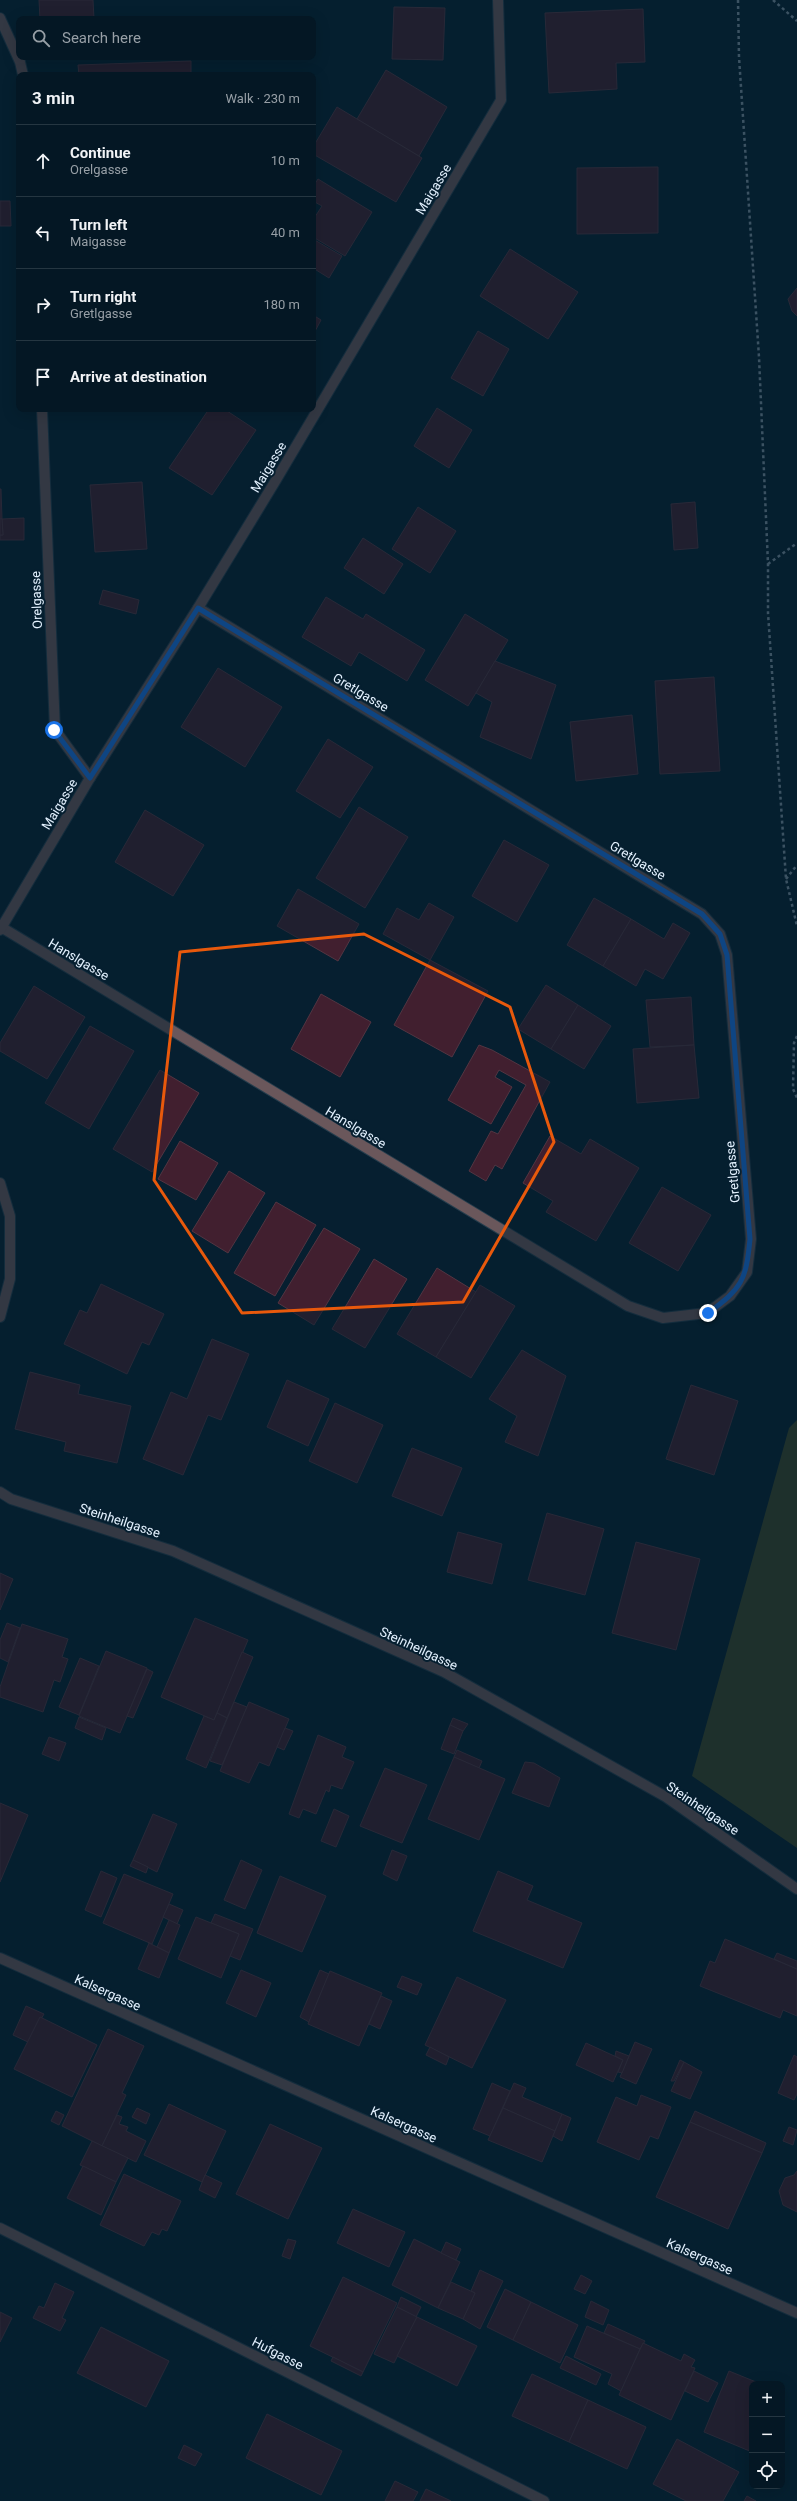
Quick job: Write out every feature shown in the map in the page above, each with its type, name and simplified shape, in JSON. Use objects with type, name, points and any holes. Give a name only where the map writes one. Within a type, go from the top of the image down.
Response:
[{"type":"street","name":"Maigasse","points":[[316,410],[500,100],[498,0]]},
{"type":"street","points":[[0,18],[16,53]]},
{"type":"street","points":[[19,60],[22,72]]},
{"type":"street","name":"Orelgasse","points":[[42,412],[54,730],[90,778]]},
{"type":"street","name":"Maigasse","points":[[1,929],[90,778],[198,608],[315,412]]},
{"type":"street","name":"Gretlgasse","points":[[198,608],[702,914],[720,934],[727,955],[750,1239],[747,1272],[730,1296],[708,1313]]},
{"type":"street","name":"Hanslgasse","points":[[1,929],[628,1306],[663,1318],[708,1313]]},
{"type":"street","points":[[0,1183],[10,1216],[10,1279],[0,1316]]},
{"type":"street","name":"Steinheilgasse","points":[[0,1492],[11,1499],[173,1550],[444,1672],[666,1797],[797,1889]]},
{"type":"street","name":"Kalsergasse","points":[[0,1958],[797,2313]]},
{"type":"street","name":"Hufgasse","points":[[0,2228],[544,2501]]},
{"type":"path","points":[[738,0],[739,57],[759,357],[768,564],[768,613],[786,879],[797,926]]},
{"type":"path","points":[[773,0],[797,21]]},
{"type":"path","points":[[768,564],[797,543]]},
{"type":"path","points":[[786,879],[797,865]]},
{"type":"path","points":[[797,1036],[794,1043],[793,1089],[797,1098]]},
{"type":"highlighted area","points":[[364,934],[510,1007],[554,1142],[463,1302],[242,1313],[154,1180],[180,952]]},
{"type":"green space","points":[[797,1420],[797,1848],[692,1776],[789,1428]]},
{"type":"building","points":[[39,0],[93,0],[94,16],[40,16]]},
{"type":"building","points":[[394,7],[445,8],[443,60],[392,59]]},
{"type":"building","points":[[643,9],[645,62],[616,63],[617,89],[549,93],[545,13]]},
{"type":"building","points":[[191,61],[191,72],[79,72],[78,65]]},
{"type":"building","points":[[386,70],[447,107],[419,156],[357,119]]},
{"type":"building","points":[[337,107],[422,158],[396,202],[316,156],[316,142]]},
{"type":"building","points":[[658,167],[658,233],[577,234],[577,168]]},
{"type":"building","points":[[318,179],[372,212],[345,256],[316,239],[316,215],[322,206],[316,203],[316,182]]},
{"type":"building","points":[[0,201],[10,201],[11,226],[0,226]]},
{"type":"building","points":[[316,241],[342,256],[329,278],[316,270]]},
{"type":"building","points":[[510,249],[578,292],[548,339],[480,296]]},
{"type":"building","points":[[797,288],[797,316],[792,311],[788,299]]},
{"type":"building","points":[[316,317],[321,320],[316,329]]},
{"type":"building","points":[[478,331],[509,349],[483,396],[451,378]]},
{"type":"building","points":[[437,408],[472,430],[449,468],[414,446]]},
{"type":"building","points":[[207,412],[229,412],[256,430],[212,495],[169,468]]},
{"type":"building","points":[[142,482],[147,549],[95,552],[90,485]]},
{"type":"building","points":[[1,489],[2,519],[0,519]]},
{"type":"building","points":[[695,502],[698,548],[674,550],[671,504]]},
{"type":"building","points":[[418,507],[456,531],[430,573],[392,549]]},
{"type":"building","points":[[24,518],[24,540],[0,540],[0,535],[3,535],[2,519]]},
{"type":"building","points":[[0,519],[2,519],[3,535],[0,535]]},
{"type":"building","points":[[363,538],[403,564],[384,594],[344,568]]},
{"type":"building","points":[[103,590],[139,600],[136,614],[99,604]]},
{"type":"building","points":[[326,597],[363,619],[366,614],[425,650],[407,681],[359,652],[351,666],[302,637]]},
{"type":"building","points":[[465,614],[508,640],[468,706],[425,680]]},
{"type":"building","points":[[495,661],[556,685],[531,759],[480,737],[492,702],[476,693]]},
{"type":"building","points":[[218,668],[282,707],[245,767],[181,727]]},
{"type":"building","points":[[714,677],[720,771],[660,774],[655,681]]},
{"type":"building","points":[[632,715],[638,774],[576,781],[570,722]]},
{"type":"building","points":[[328,739],[373,767],[340,818],[296,791]]},
{"type":"building","points":[[359,807],[408,837],[365,908],[316,878]]},
{"type":"building","points":[[145,810],[204,845],[173,896],[115,862]]},
{"type":"building","points":[[504,840],[549,865],[517,922],[472,896]]},
{"type":"building","points":[[298,889],[359,924],[338,961],[277,926]]},
{"type":"building","points":[[594,898],[631,919],[603,966],[567,945]]},
{"type":"building","points":[[429,903],[454,917],[430,960],[383,934],[397,908],[419,920]]},
{"type":"building","points":[[631,919],[664,939],[673,923],[690,933],[663,979],[645,969],[636,986],[603,966]]},
{"type":"building","points":[[430,960],[488,991],[452,1057],[394,1025]]},
{"type":"building","points":[[546,985],[578,1005],[551,1049],[518,1029]]},
{"type":"building","points":[[34,986],[85,1017],[47,1079],[0,1051],[0,1043]]},
{"type":"building","points":[[321,994],[371,1022],[340,1077],[291,1049]]},
{"type":"building","points":[[691,997],[694,1045],[650,1047],[646,1000]]},
{"type":"building","points":[[578,1005],[611,1026],[584,1069],[551,1049]]},
{"type":"building","points":[[90,1026],[134,1051],[89,1129],[45,1103]]},
{"type":"building","points":[[479,1045],[492,1050],[550,1082],[502,1169],[495,1165],[486,1181],[469,1171],[491,1131],[498,1134],[526,1085],[499,1070],[495,1077],[512,1087],[491,1124],[448,1100]]},
{"type":"building","points":[[694,1045],[699,1098],[637,1103],[633,1049]]},
{"type":"building","points":[[160,1070],[199,1093],[152,1172],[113,1149]]},
{"type":"building","points":[[550,1136],[581,1154],[590,1139],[639,1168],[596,1241],[546,1212],[553,1201],[523,1183]]},
{"type":"building","points":[[180,1141],[218,1163],[196,1200],[158,1179]]},
{"type":"building","points":[[229,1171],[265,1193],[228,1253],[192,1231]]},
{"type":"building","points":[[662,1187],[711,1215],[678,1271],[629,1243]]},
{"type":"building","points":[[276,1202],[316,1225],[275,1296],[234,1273]]},
{"type":"building","points":[[324,1228],[360,1249],[314,1325],[278,1303]]},
{"type":"building","points":[[374,1259],[407,1279],[365,1348],[332,1329]]},
{"type":"building","points":[[437,1268],[476,1292],[436,1357],[397,1334]]},
{"type":"building","points":[[101,1284],[164,1314],[149,1345],[142,1342],[127,1374],[64,1344],[80,1310],[87,1313]]},
{"type":"building","points":[[480,1285],[515,1306],[471,1378],[436,1357]]},
{"type":"building","points":[[212,1339],[249,1354],[221,1420],[208,1415],[183,1475],[143,1459],[171,1392],[187,1399]]},
{"type":"building","points":[[522,1350],[566,1376],[538,1456],[505,1442],[517,1416],[489,1399]]},
{"type":"building","points":[[30,1372],[80,1385],[78,1394],[131,1406],[117,1463],[64,1451],[66,1442],[15,1429]]},
{"type":"building","points":[[287,1380],[329,1399],[308,1446],[267,1427]]},
{"type":"building","points":[[691,1385],[738,1401],[714,1475],[666,1459]]},
{"type":"building","points":[[335,1403],[383,1425],[357,1483],[309,1461]]},
{"type":"building","points":[[412,1448],[462,1468],[442,1516],[392,1496]]},
{"type":"building","points":[[547,1513],[604,1529],[585,1595],[528,1580]]},
{"type":"building","points":[[458,1532],[502,1544],[492,1584],[447,1572]]},
{"type":"building","points":[[636,1542],[700,1559],[676,1650],[612,1633]]},
{"type":"building","points":[[0,1573],[13,1579],[0,1610]]},
{"type":"building","points":[[195,1618],[248,1640],[214,1720],[161,1697]]},
{"type":"building","points":[[7,1623],[20,1628],[8,1662],[0,1658],[0,1640]]},
{"type":"building","points":[[22,1624],[68,1639],[62,1657],[68,1659],[60,1682],[54,1680],[43,1712],[0,1697],[0,1687]]},
{"type":"building","points":[[106,1651],[147,1668],[120,1733],[79,1716]]},
{"type":"building","points":[[242,1652],[253,1657],[227,1718],[217,1713]]},
{"type":"building","points":[[80,1658],[99,1666],[79,1715],[59,1707]]},
{"type":"building","points":[[147,1669],[153,1672],[133,1718],[127,1716]]},
{"type":"building","points":[[234,1702],[247,1707],[222,1765],[210,1761]]},
{"type":"building","points":[[249,1702],[289,1719],[269,1766],[259,1762],[249,1783],[220,1771]]},
{"type":"building","points":[[217,1713],[227,1718],[206,1768],[186,1759],[204,1716],[214,1720]]},
{"type":"building","points":[[79,1717],[106,1728],[102,1740],[75,1728]]},
{"type":"building","points":[[453,1718],[468,1724],[463,1731],[450,1725]]},
{"type":"building","points":[[450,1725],[463,1731],[454,1754],[441,1749]]},
{"type":"building","points":[[285,1728],[293,1731],[284,1750],[277,1747]]},
{"type":"building","points":[[318,1735],[346,1747],[342,1757],[354,1762],[342,1789],[331,1785],[329,1792],[326,1790],[316,1814],[303,1809],[299,1818],[289,1814]]},
{"type":"building","points":[[49,1737],[66,1743],[59,1761],[42,1754]]},
{"type":"building","points":[[457,1750],[482,1761],[479,1768],[454,1757]]},
{"type":"building","points":[[454,1757],[505,1779],[479,1840],[428,1819]]},
{"type":"building","points":[[525,1762],[534,1763],[560,1778],[549,1807],[512,1793]]},
{"type":"building","points":[[385,1768],[427,1785],[402,1843],[360,1826]]},
{"type":"building","points":[[0,1803],[28,1815],[0,1882]]},
{"type":"building","points":[[334,1809],[349,1816],[336,1847],[321,1841]]},
{"type":"building","points":[[153,1814],[177,1824],[157,1872],[133,1860]]},
{"type":"building","points":[[392,1850],[407,1856],[397,1881],[383,1874]]},
{"type":"building","points":[[133,1860],[148,1867],[146,1873],[130,1866]]},
{"type":"building","points":[[241,1860],[262,1870],[245,1909],[224,1900]]},
{"type":"building","points":[[101,1871],[117,1878],[101,1917],[85,1910]]},
{"type":"building","points":[[498,1871],[533,1886],[527,1900],[582,1923],[563,1968],[473,1931]]},
{"type":"building","points":[[124,1874],[173,1894],[152,1944],[103,1923]]},
{"type":"building","points":[[280,1876],[326,1896],[302,1952],[257,1933]]},
{"type":"building","points":[[169,1904],[183,1910],[177,1924],[163,1917]]},
{"type":"building","points":[[215,1914],[253,1929],[240,1960],[230,1956],[239,1934],[211,1923]]},
{"type":"building","points":[[196,1917],[239,1934],[221,1978],[178,1959]]},
{"type":"building","points":[[169,1920],[180,1925],[169,1953],[157,1947]]},
{"type":"building","points":[[725,1939],[797,1969],[797,2016],[783,2010],[780,2018],[700,1986],[710,1961],[715,1963]]},
{"type":"building","points":[[149,1943],[169,1953],[159,1978],[138,1969]]},
{"type":"building","points":[[777,1953],[797,1961],[797,1969],[774,1959]]},
{"type":"building","points":[[241,1970],[271,1983],[256,2017],[226,2003]]},
{"type":"building","points":[[320,1970],[329,1974],[309,2022],[300,2017]]},
{"type":"building","points":[[330,1971],[382,1993],[359,2046],[308,2024]]},
{"type":"building","points":[[402,1976],[422,1984],[417,1995],[397,1987]]},
{"type":"building","points":[[457,1977],[506,2000],[472,2068],[425,2045]]},
{"type":"building","points":[[381,1996],[392,2001],[380,2029],[369,2024]]},
{"type":"building","points":[[26,2006],[44,2014],[28,2042],[13,2035]]},
{"type":"building","points":[[40,2017],[97,2045],[72,2097],[14,2069]]},
{"type":"building","points":[[108,2029],[144,2046],[122,2093],[126,2095],[102,2146],[62,2126]]},
{"type":"building","points":[[635,2042],[652,2049],[636,2084],[620,2077]]},
{"type":"building","points":[[586,2043],[623,2060],[613,2082],[576,2065]]},
{"type":"building","points":[[430,2047],[449,2057],[446,2065],[426,2055]]},
{"type":"building","points":[[616,2051],[629,2056],[622,2073],[618,2072],[623,2060],[615,2056]]},
{"type":"building","points":[[794,2055],[797,2057],[797,2094],[794,2100],[778,2093]]},
{"type":"building","points":[[680,2060],[684,2062],[674,2081],[671,2081]]},
{"type":"building","points":[[684,2062],[702,2072],[690,2099],[671,2091]]},
{"type":"building","points":[[492,2083],[510,2091],[490,2136],[473,2129]]},
{"type":"building","points":[[514,2083],[526,2088],[522,2097],[562,2114],[555,2131],[503,2108]]},
{"type":"building","points":[[641,2095],[671,2107],[658,2139],[650,2136],[639,2160],[597,2142],[616,2097],[637,2106]]},
{"type":"building","points":[[169,2104],[226,2131],[202,2182],[144,2155]]},
{"type":"building","points":[[137,2108],[150,2114],[146,2124],[132,2117]]},
{"type":"building","points":[[503,2108],[555,2131],[542,2162],[488,2140]]},
{"type":"building","points":[[56,2111],[64,2115],[59,2125],[51,2121]]},
{"type":"building","points":[[695,2111],[766,2143],[762,2153],[690,2122]]},
{"type":"building","points":[[562,2114],[571,2118],[562,2141],[553,2136]]},
{"type":"building","points":[[117,2115],[122,2117],[119,2124],[128,2127],[126,2131],[146,2141],[136,2162],[102,2146]]},
{"type":"building","points":[[690,2122],[762,2153],[728,2229],[656,2197]]},
{"type":"building","points":[[270,2124],[322,2148],[288,2219],[236,2194]]},
{"type":"building","points":[[789,2127],[797,2130],[793,2145],[783,2141]]},
{"type":"building","points":[[92,2141],[128,2158],[116,2182],[80,2165]]},
{"type":"building","points":[[83,2166],[116,2182],[101,2215],[67,2198]]},
{"type":"building","points":[[797,2171],[797,2212],[783,2205],[779,2191],[785,2178],[794,2175]]},
{"type":"building","points":[[124,2174],[181,2201],[167,2231],[162,2229],[159,2235],[152,2232],[144,2246],[100,2225]]},
{"type":"building","points":[[205,2175],[222,2183],[215,2198],[199,2190]]},
{"type":"building","points":[[353,2209],[405,2232],[389,2267],[337,2243]]},
{"type":"building","points":[[288,2239],[296,2241],[290,2259],[282,2256]]},
{"type":"building","points":[[414,2239],[460,2262],[438,2308],[392,2285]]},
{"type":"building","points":[[446,2242],[461,2249],[456,2260],[441,2253]]},
{"type":"building","points":[[480,2270],[503,2281],[480,2329],[463,2319],[475,2293],[471,2291]]},
{"type":"building","points":[[581,2275],[592,2281],[585,2294],[574,2289]]},
{"type":"building","points":[[343,2277],[397,2303],[363,2372],[310,2346]]},
{"type":"building","points":[[451,2282],[475,2293],[463,2319],[438,2308]]},
{"type":"building","points":[[55,2283],[74,2292],[62,2318],[66,2320],[60,2331],[33,2318],[39,2306],[44,2308]]},
{"type":"building","points":[[505,2289],[531,2302],[513,2340],[487,2327]]},
{"type":"building","points":[[401,2297],[421,2307],[416,2317],[397,2307]]},
{"type":"building","points":[[591,2301],[609,2310],[603,2325],[585,2317]]},
{"type":"building","points":[[531,2302],[578,2325],[560,2363],[513,2340]]},
{"type":"building","points":[[397,2307],[417,2317],[394,2363],[374,2354]]},
{"type":"building","points":[[0,2312],[12,2318],[0,2342]]},
{"type":"building","points":[[417,2317],[477,2346],[457,2386],[397,2356]]},
{"type":"building","points":[[608,2324],[645,2341],[640,2349],[604,2333]]},
{"type":"building","points":[[587,2326],[640,2349],[621,2391],[608,2384],[612,2374],[574,2357]]},
{"type":"building","points":[[101,2327],[169,2361],[146,2407],[77,2373]]},
{"type":"building","points":[[643,2343],[681,2361],[684,2354],[695,2360],[691,2367],[695,2368],[671,2420],[619,2395]]},
{"type":"building","points":[[566,2356],[601,2374],[596,2385],[560,2368]]},
{"type":"building","points":[[333,2357],[363,2372],[361,2376],[331,2361]]},
{"type":"building","points":[[694,2371],[718,2383],[708,2402],[685,2391]]},
{"type":"building","points":[[729,2371],[754,2381],[749,2381],[749,2451],[704,2432]]},
{"type":"building","points":[[532,2374],[588,2400],[569,2442],[512,2416]]},
{"type":"building","points":[[588,2400],[646,2427],[627,2469],[569,2442]]},
{"type":"building","points":[[267,2414],[342,2451],[321,2495],[246,2458]]},
{"type":"building","points":[[677,2439],[739,2472],[723,2501],[686,2501],[653,2484]]},
{"type":"building","points":[[184,2445],[202,2454],[195,2466],[178,2458]]},
{"type":"building","points":[[395,2481],[418,2492],[413,2501],[385,2501]]},
{"type":"building","points":[[426,2489],[451,2501],[420,2501]]},
{"type":"building","points":[[747,2496],[756,2501],[744,2501]]},
{"type":"route","points":[[54,730],[90,778],[198,608],[702,914],[720,934],[727,955],[750,1239],[747,1272],[730,1296],[708,1313]]}]
